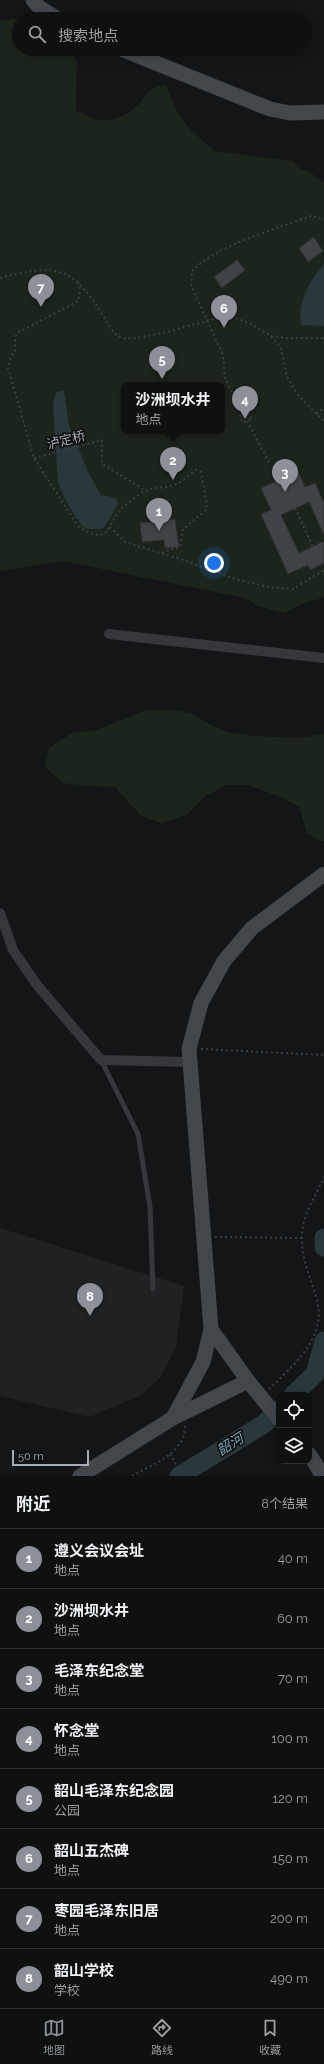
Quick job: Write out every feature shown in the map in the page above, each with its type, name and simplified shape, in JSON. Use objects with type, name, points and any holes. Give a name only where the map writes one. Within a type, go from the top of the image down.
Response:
[{"type":"main road","points":[[33,0],[48,12]]},
{"type":"main road","points":[[138,56],[270,109],[290,113],[324,112]]},
{"type":"main road","points":[[179,1415],[202,1362],[212,1329],[190,1055],[201,1003],[229,955],[252,928],[324,874]]},
{"type":"main road","points":[[212,1329],[248,1381],[276,1415]]},
{"type":"main road","points":[[80,1476],[179,1415],[248,1381]]},
{"type":"main road","points":[[312,1459],[322,1476]]},
{"type":"street","points":[[109,634],[324,658]]},
{"type":"street","points":[[0,913],[13,950],[37,985],[101,1060],[190,1055]]},
{"type":"lane","points":[[101,1060],[138,1134],[150,1207],[153,1289]]},
{"type":"path","points":[[244,414],[225,380],[222,355],[191,285],[192,271],[201,262],[232,246],[311,216],[324,219]]},
{"type":"path","points":[[0,278],[32,270],[58,271],[74,278],[114,334],[125,338],[144,336],[207,320],[232,316],[251,324],[271,336],[281,348],[287,377],[298,395],[324,421]]},
{"type":"path","points":[[78,282],[80,290],[78,301],[19,332],[15,337],[15,352],[11,356],[8,368],[34,458],[78,526],[87,533],[98,535],[105,534],[120,509],[146,491],[179,483],[196,470],[201,472],[207,504],[206,510],[183,529],[180,547],[160,553]]},
{"type":"path","points":[[271,336],[287,338],[324,338]]},
{"type":"path","points":[[317,414],[324,407]]},
{"type":"path","points":[[248,412],[252,419],[247,421],[243,423],[240,416],[248,412]]},
{"type":"path","points":[[247,421],[270,464]]},
{"type":"path","name":"泸定桥","points":[[34,458],[102,440],[102,461],[104,465],[146,491]]},
{"type":"path","points":[[295,508],[313,547]]},
{"type":"path","points":[[110,527],[125,542],[235,579],[269,587],[293,589],[324,570]]},
{"type":"path","points":[[190,1055],[324,1055]]},
{"type":"path","points":[[266,1391],[287,1372],[313,1342],[318,1319],[318,1306],[305,1263],[302,1238],[303,1220],[324,1177]]},
{"type":"path","points":[[204,1237],[302,1238]]},
{"type":"path","points":[[132,1476],[170,1454],[179,1446],[183,1439],[179,1415]]},
{"type":"path","points":[[170,1454],[183,1476]]},
{"type":"shaded area","points":[[12,19],[12,56],[75,56],[77,62],[76,110],[85,115],[101,120],[116,119],[131,111],[151,90],[156,87],[166,85],[178,113],[191,130],[214,151],[292,161],[301,170],[307,170],[324,183],[324,597],[307,602],[284,613],[258,606],[245,598],[63,561],[0,571],[0,20]]},
{"type":"shaded area","points":[[324,264],[324,326],[301,325],[301,308],[306,292],[314,277]]},
{"type":"shaded area","points":[[59,391],[64,391],[69,425],[88,472],[101,495],[116,498],[118,504],[105,526],[101,529],[88,529],[82,526],[65,499],[58,483],[53,404],[56,393]]},
{"type":"shaded area","points":[[147,710],[171,710],[191,713],[209,724],[227,732],[252,736],[299,738],[324,734],[324,841],[319,841],[307,833],[299,807],[281,797],[248,785],[226,785],[204,797],[187,815],[161,823],[141,816],[115,787],[63,783],[45,767],[49,748],[74,732],[94,731]]},
{"type":"shaded area","points":[[0,1228],[184,1286],[176,1347],[160,1378],[141,1395],[90,1417],[0,1396]]},
{"type":"building","points":[[314,237],[323,251],[308,262],[299,248]]},
{"type":"building","points":[[237,260],[245,270],[222,288],[214,277]]},
{"type":"building","points":[[298,471],[305,487],[315,483],[324,503],[324,535],[309,502],[281,515],[299,553],[324,541],[324,563],[310,570],[308,565],[288,574],[261,514],[271,510],[261,488]]},
{"type":"building","points":[[175,519],[179,547],[165,548],[164,540],[142,542],[140,523]]},
{"type":"waterway","name":"韶河","points":[[324,1238],[324,1247]]},
{"type":"waterway","name":"韶河","points":[[296,1392],[315,1374],[324,1341]]},
{"type":"waterway","name":"韶河","points":[[179,1476],[264,1424],[276,1412]]},
{"type":"place","name":"枣园毛泽东旧居","points":[[41,307]]},
{"type":"place","name":"韶山五杰碑","points":[[224,328]]},
{"type":"place","name":"韶山毛泽东纪念园","points":[[162,379]]},
{"type":"place","name":"怀念堂","points":[[245,419]]},
{"type":"place","name":"沙洲坝水井","points":[[173,480]]},
{"type":"place","name":"毛泽东纪念堂","points":[[285,492]]},
{"type":"place","name":"遵义会议会址","points":[[159,531]]},
{"type":"place","name":"韶山学校","points":[[90,1316]]}]
